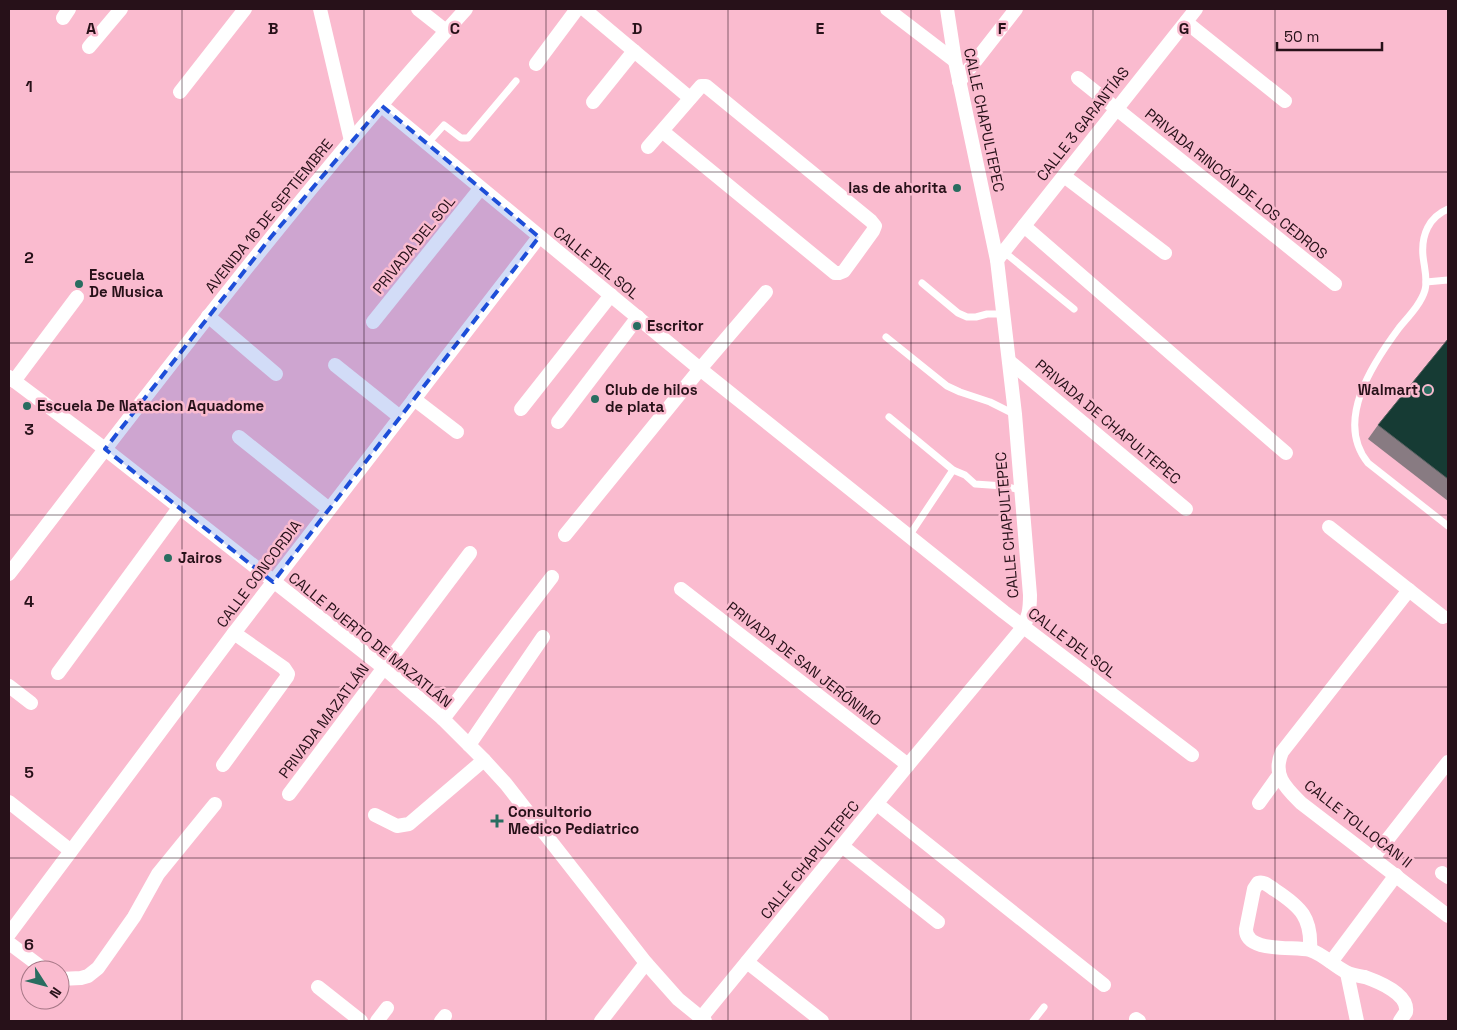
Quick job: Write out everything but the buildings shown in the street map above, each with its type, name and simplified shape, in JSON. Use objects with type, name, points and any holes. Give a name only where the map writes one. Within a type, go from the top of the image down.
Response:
[{"type":"street","points":[[89,47],[121,9]]},
{"type":"street","points":[[180,92],[245,9]]},
{"type":"street","points":[[320,9],[351,142]]},
{"type":"street","points":[[418,9],[446,31]]},
{"type":"street","name":"AVENIDA 16 DE SEPTIEMBRE","points":[[12,565],[271,237],[466,9]]},
{"type":"street","points":[[536,64],[577,9]]},
{"type":"street","points":[[584,9],[690,98]]},
{"type":"street","points":[[887,9],[955,61]]},
{"type":"street","name":"CALLE CHAPULTEPEC","points":[[703,1020],[747,962],[1023,627],[1030,611],[1014,414],[1003,314],[1000,255],[959,82],[946,9]]},
{"type":"street","points":[[959,82],[1016,9]]},
{"type":"street","name":"CALLE 3 GARANTÍAS","points":[[1000,255],[1196,9]]},
{"type":"street","points":[[1186,22],[1285,101]]},
{"type":"street","points":[[593,102],[634,51]]},
{"type":"street","name":"PRIVADA RINCÓN DE LOS CEDROS","points":[[1078,78],[1335,284]]},
{"type":"street","points":[[648,147],[700,86],[704,86],[709,88],[871,221],[875,226],[873,231],[844,271],[839,274],[835,273],[662,131]]},
{"type":"street","name":"CALLE DEL SOL","points":[[382,106],[480,189],[909,536],[1023,627],[1192,756]]},
{"type":"street","points":[[1064,176],[1165,253]]},
{"type":"street","name":"PRIVADA DEL SOL","points":[[373,322],[480,189]]},
{"type":"street","points":[[1024,226],[1286,453]]},
{"type":"street","name":"CALLE CONCORDIA","points":[[9,935],[234,633],[539,237]]},
{"type":"street","points":[[565,535],[700,368],[766,292]]},
{"type":"street","points":[[521,409],[611,295]]},
{"type":"street","points":[[11,379],[76,297]]},
{"type":"street","points":[[208,316],[276,374]]},
{"type":"street","points":[[558,422],[638,317]]},
{"type":"street","name":"PRIVADA DE CHAPULTEPEC","points":[[1009,361],[1186,509]]},
{"type":"street","points":[[335,365],[400,417]]},
{"type":"street","name":"CALLE PUERTO DE MAZATLÁN","points":[[11,379],[105,449],[384,668],[443,719],[506,784],[646,963],[678,999],[703,1020]]},
{"type":"street","points":[[414,399],[457,432]]},
{"type":"street","points":[[239,437],[329,509]]},
{"type":"street","points":[[58,673],[179,508]]},
{"type":"street","points":[[1329,527],[1443,617]]},
{"type":"street","name":"PRIVADA MAZATLÁN","points":[[289,794],[470,553]]},
{"type":"street","points":[[443,719],[552,577]]},
{"type":"street","name":"PRIVADA DE SAN JERÓNIMO","points":[[681,589],[908,765]]},
{"type":"street","points":[[1259,803],[1279,775],[1278,761],[1282,752],[1409,590]]},
{"type":"street","points":[[223,765],[287,677],[284,668],[234,633]]},
{"type":"street","points":[[469,745],[543,637]]},
{"type":"street","points":[[9,686],[31,703]]},
{"type":"street","points":[[375,815],[397,826],[409,824],[484,760]]},
{"type":"street","points":[[1373,858],[1448,762]]},
{"type":"street","name":"CALLE TOLLOCAN II","points":[[1279,775],[1290,792],[1301,803],[1448,916]]},
{"type":"street","points":[[9,802],[71,851]]},
{"type":"street","points":[[70,979],[88,976],[98,968],[134,917],[158,874],[215,804]]},
{"type":"street","points":[[877,804],[1104,985]]},
{"type":"street","points":[[842,846],[938,922]]},
{"type":"street","points":[[1332,962],[1396,875]]},
{"type":"street","points":[[1310,950],[1310,927],[1300,909],[1293,902],[1264,883],[1258,883],[1254,889],[1246,929],[1246,934],[1250,941],[1259,945],[1310,950],[1347,973],[1376,981],[1403,999],[1407,1008],[1400,1021]]},
{"type":"street","points":[[9,935],[35,960]]},
{"type":"street","points":[[747,962],[822,1021]]},
{"type":"street","points":[[601,1021],[646,963]]},
{"type":"street","points":[[1347,973],[1357,1021]]},
{"type":"street","points":[[318,987],[361,1021]]},
{"type":"street","points":[[377,1021],[387,1008]]},
{"type":"lane","points":[[428,143],[444,125],[461,138],[468,138],[516,81]]},
{"type":"lane","points":[[1448,209],[1433,219],[1426,231],[1423,246],[1426,282],[1422,297],[1383,350],[1370,373],[1359,400],[1355,419],[1357,444],[1361,454],[1368,462],[1448,526]]},
{"type":"lane","points":[[1000,255],[1074,309]]},
{"type":"lane","points":[[1426,282],[1448,280]]},
{"type":"lane","points":[[922,283],[958,313],[976,317],[987,314],[1003,314]]},
{"type":"lane","points":[[886,337],[947,386],[990,402],[1014,414]]},
{"type":"lane","points":[[889,417],[953,470],[965,475],[975,484],[1004,486],[1020,490]]},
{"type":"lane","points":[[909,536],[953,470]]},
{"type":"lane","points":[[1033,1021],[1044,1007]]},
{"type":"highlighted area","points":[[382,106],[539,237],[273,582],[105,449],[271,237]]},
{"type":"place","name":"las de ahorita","points":[[957,188]]},
{"type":"place","name":"Escuela De Musica","points":[[79,284]]},
{"type":"place","name":"Escritor","points":[[637,326]]},
{"type":"place","name":"Walmart","points":[[1428,390]]},
{"type":"place","name":"Club de hilos de plata","points":[[595,399]]},
{"type":"place","name":"Escuela De Natacion Aquadome","points":[[27,406]]},
{"type":"place","name":"Jairos","points":[[168,558]]},
{"type":"place","name":"Consultorio Medico Pediatrico","points":[[497,821]]}]
